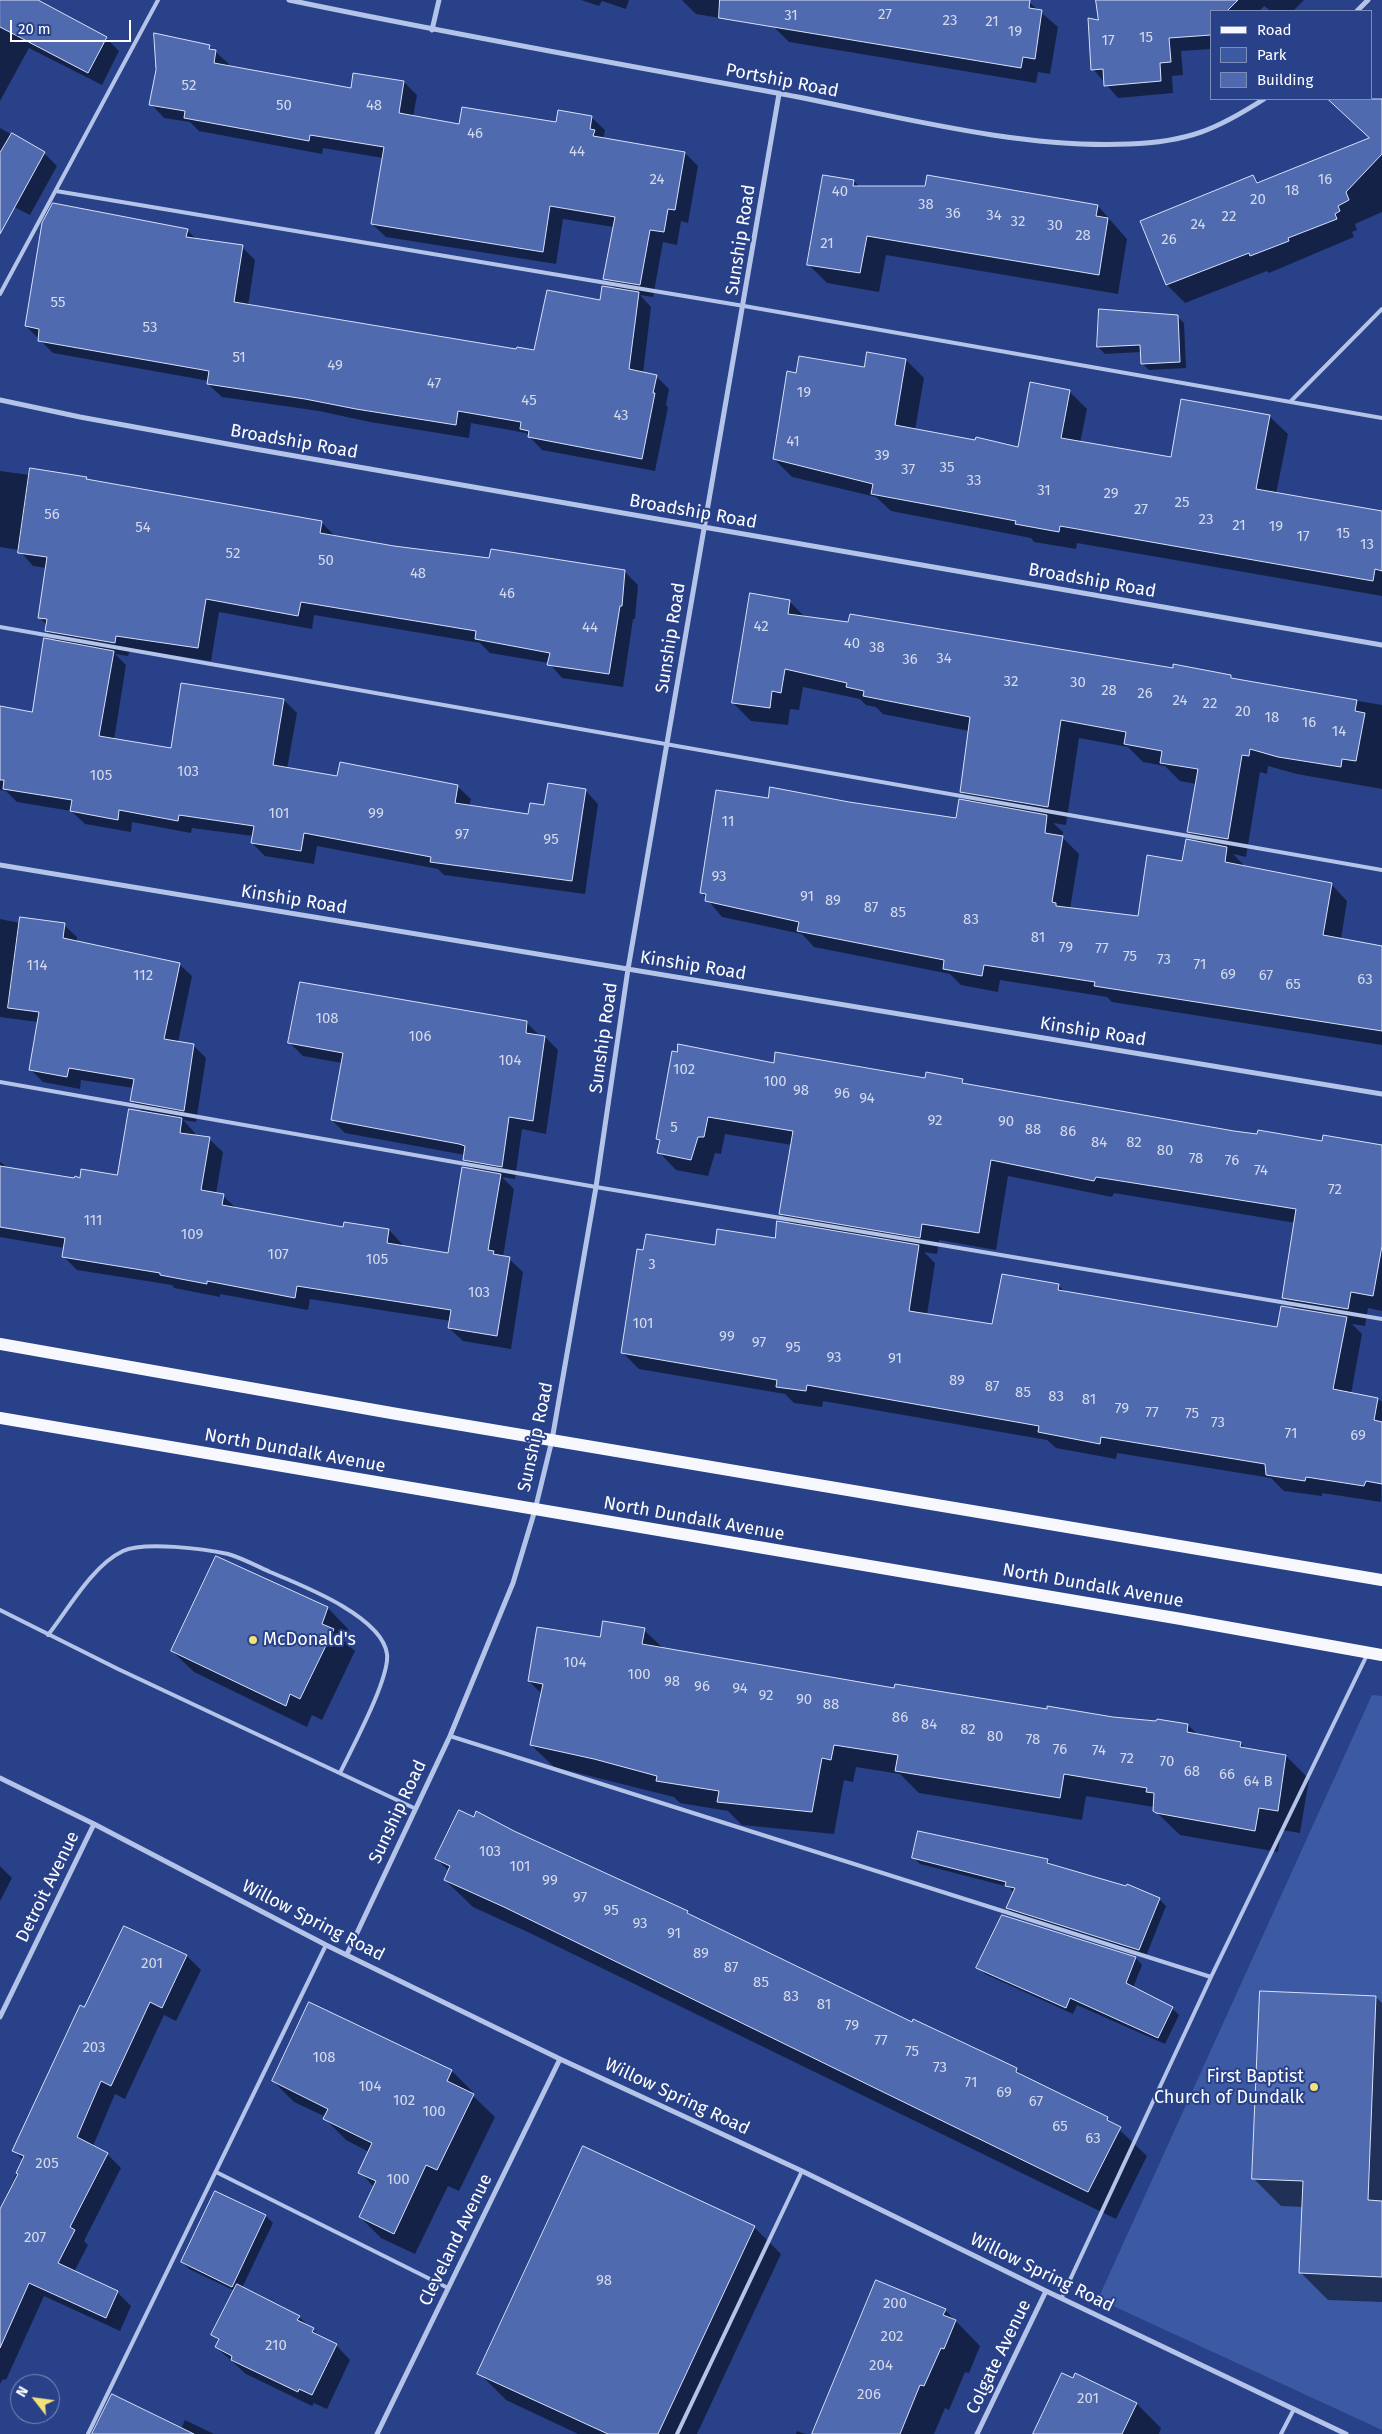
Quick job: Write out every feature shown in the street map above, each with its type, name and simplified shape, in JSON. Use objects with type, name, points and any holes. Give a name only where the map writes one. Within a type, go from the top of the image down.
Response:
[{"type":"main road","points":[[0,1344],[552,1440],[1382,1580]]},
{"type":"main road","name":"North Dundalk Avenue","points":[[0,1418],[1181,1619],[1382,1655]]},
{"type":"street","name":"Portship Road","points":[[289,0],[432,30],[1015,138],[1129,144],[1182,139],[1212,130],[1262,100]]},
{"type":"street","points":[[432,30],[439,0]]},
{"type":"street","points":[[1358,10],[1368,0]]},
{"type":"street","name":"Sunship Road","points":[[347,1954],[414,1808],[450,1736],[513,1583],[535,1510],[552,1440],[596,1187],[628,969],[703,528],[744,306],[779,94]]},
{"type":"street","name":"Broadship Road","points":[[0,400],[90,419],[703,528],[1382,645]]},
{"type":"street","name":"Kinship Road","points":[[0,865],[1382,1094]]},
{"type":"street","name":"Willow Spring Road","points":[[0,1778],[94,1824],[326,1945],[560,2059],[802,2171],[1046,2291],[1346,2434]]},
{"type":"street","name":"Detroit Avenue","points":[[0,2017],[94,1824]]},
{"type":"street","name":"Cleveland Avenue","points":[[377,2434],[560,2059]]},
{"type":"street","name":"Colgate Avenue","points":[[976,2434],[1046,2291]]},
{"type":"lane","points":[[0,294],[158,0]]},
{"type":"lane","points":[[56,191],[744,306],[1382,418]]},
{"type":"lane","points":[[1291,401],[1382,309]]},
{"type":"lane","points":[[0,627],[667,746],[1382,870]]},
{"type":"lane","points":[[0,1082],[596,1187],[1382,1318]]},
{"type":"lane","points":[[48,1635],[101,1566],[124,1550],[158,1546],[230,1554],[323,1594],[361,1617],[382,1642],[387,1654],[385,1674],[340,1773]]},
{"type":"lane","points":[[0,1610],[48,1635],[414,1808]]},
{"type":"lane","points":[[1062,2297],[1211,1977],[1368,1653]]},
{"type":"lane","points":[[450,1736],[1211,1977]]},
{"type":"lane","points":[[88,2434],[326,1945]]},
{"type":"lane","points":[[677,2434],[802,2171]]},
{"type":"lane","points":[[216,2172],[448,2288]]},
{"type":"lane","points":[[1281,2434],[1294,2409]]},
{"type":"green space","points":[[1372,1695],[1382,1696],[1382,2430],[1098,2299]]},
{"type":"building","points":[[0,0],[38,0],[107,37],[88,73],[0,27]]},
{"type":"building","points":[[720,0],[1030,0],[1029,8],[1042,10],[1035,59],[1023,57],[1021,68],[719,18]]},
{"type":"building","points":[[1096,0],[1238,0],[1228,10],[1210,10],[1210,35],[1169,38],[1171,62],[1160,63],[1161,81],[1104,86],[1103,69],[1091,70],[1088,18],[1098,20]]},
{"type":"building","points":[[154,33],[210,45],[209,49],[216,50],[214,63],[351,88],[353,73],[404,81],[399,113],[459,124],[462,107],[556,122],[558,110],[592,116],[590,129],[595,130],[593,136],[685,152],[675,210],[668,209],[664,232],[650,230],[640,285],[603,279],[615,217],[550,206],[543,252],[371,224],[384,147],[310,135],[309,141],[184,118],[185,111],[149,105],[156,70]]},
{"type":"building","points":[[1382,99],[1382,154],[1346,192],[1349,200],[1338,206],[1340,211],[1335,214],[1337,219],[1288,238],[1289,241],[1250,256],[1249,253],[1166,285],[1140,221],[1253,175],[1257,183],[1369,138],[1329,100]]},
{"type":"building","points":[[12,133],[45,152],[0,234],[0,153]]},
{"type":"building","points":[[823,175],[854,180],[853,186],[925,186],[927,175],[1098,205],[1096,216],[1108,218],[1099,275],[867,236],[860,273],[807,265]]},
{"type":"building","points":[[53,203],[188,229],[186,237],[243,245],[234,302],[516,349],[517,347],[534,350],[547,290],[600,300],[602,286],[639,292],[629,369],[657,375],[642,459],[528,437],[529,431],[520,429],[521,422],[458,411],[456,425],[356,409],[207,384],[209,371],[38,341],[39,329],[25,326],[42,223]]},
{"type":"building","points":[[1099,309],[1178,315],[1180,362],[1141,364],[1140,345],[1097,347]]},
{"type":"building","points":[[867,352],[906,359],[895,425],[975,440],[976,437],[1018,447],[1030,382],[1070,390],[1061,438],[1171,457],[1181,399],[1270,415],[1256,489],[1382,511],[1382,571],[1375,569],[1373,581],[1060,526],[1059,532],[1015,524],[1016,521],[871,494],[873,484],[773,459],[787,371],[796,373],[799,356],[864,367]]},
{"type":"building","points":[[30,468],[322,521],[320,533],[394,546],[489,558],[491,549],[625,570],[622,606],[620,606],[609,674],[547,665],[550,653],[475,639],[476,631],[301,602],[298,616],[206,599],[198,648],[116,636],[115,643],[45,631],[47,619],[38,618],[47,557],[18,553]]},
{"type":"building","points":[[750,593],[790,600],[788,614],[848,622],[850,614],[1173,668],[1173,664],[1231,675],[1231,678],[1357,700],[1355,711],[1365,713],[1356,761],[1342,759],[1341,767],[1278,757],[1250,749],[1249,756],[1242,755],[1228,839],[1187,832],[1198,769],[1160,763],[1162,751],[1124,744],[1126,732],[1061,720],[1048,807],[960,792],[970,717],[863,696],[864,691],[846,687],[847,683],[785,669],[781,693],[772,691],[770,708],[732,703]]},
{"type":"building","points":[[44,638],[114,651],[99,736],[171,748],[181,683],[284,699],[273,765],[337,776],[340,762],[458,785],[455,803],[528,814],[530,803],[544,805],[548,783],[586,789],[572,881],[430,862],[431,857],[304,833],[301,851],[251,843],[254,826],[179,815],[178,821],[119,810],[118,820],[70,811],[72,800],[3,789],[4,780],[0,780],[0,706],[32,712]]},
{"type":"building","points":[[770,787],[849,802],[956,818],[959,799],[1047,815],[1045,833],[1063,836],[1052,902],[1056,903],[1056,906],[1138,916],[1147,855],[1182,861],[1186,839],[1227,847],[1225,862],[1332,883],[1323,935],[1382,946],[1382,1031],[1094,986],[1095,982],[984,965],[982,976],[943,969],[944,960],[797,931],[799,922],[705,901],[706,894],[700,893],[716,790],[768,798]]},
{"type":"building","points":[[20,917],[65,923],[63,938],[180,963],[164,1039],[194,1044],[184,1111],[130,1101],[134,1079],[69,1068],[67,1077],[29,1070],[39,1012],[8,1008]]},
{"type":"building","points":[[300,982],[527,1021],[526,1033],[545,1036],[533,1121],[509,1117],[502,1167],[463,1160],[465,1146],[459,1144],[331,1120],[343,1053],[288,1043]]},
{"type":"building","points":[[678,1044],[774,1063],[775,1052],[925,1078],[926,1072],[963,1079],[962,1083],[1234,1131],[1257,1134],[1258,1130],[1322,1141],[1323,1135],[1382,1145],[1382,1246],[1373,1296],[1351,1292],[1348,1309],[1282,1298],[1296,1209],[1096,1177],[1094,1181],[991,1160],[979,1233],[922,1224],[920,1238],[779,1214],[793,1131],[708,1117],[704,1137],[698,1137],[691,1160],[657,1153],[660,1140],[656,1139],[672,1051],[677,1052]]},
{"type":"building","points":[[129,1109],[182,1118],[180,1133],[210,1137],[201,1190],[224,1194],[222,1205],[343,1227],[344,1222],[389,1229],[387,1243],[448,1253],[462,1167],[501,1174],[488,1250],[494,1251],[493,1254],[510,1257],[497,1336],[448,1328],[451,1310],[297,1286],[295,1298],[62,1257],[65,1238],[0,1227],[0,1166],[74,1178],[75,1176],[80,1178],[81,1169],[117,1175]]},
{"type":"building","points":[[777,1221],[919,1245],[909,1311],[992,1324],[1002,1274],[1059,1284],[1058,1290],[1277,1327],[1281,1306],[1347,1317],[1333,1389],[1378,1398],[1374,1420],[1382,1422],[1382,1484],[1366,1481],[1364,1486],[1306,1477],[1305,1481],[1266,1475],[1265,1464],[1101,1437],[1100,1444],[1038,1432],[1039,1426],[807,1385],[806,1391],[776,1387],[777,1380],[621,1353],[637,1249],[643,1250],[646,1234],[715,1245],[717,1229],[775,1238]]},
{"type":"building","name":"McDonald's","points":[[216,1556],[328,1607],[322,1624],[334,1629],[300,1699],[290,1694],[286,1706],[171,1651]]},
{"type":"building","points":[[603,1621],[645,1628],[642,1644],[894,1688],[895,1684],[1047,1709],[1047,1706],[1113,1717],[1156,1721],[1157,1719],[1188,1724],[1187,1732],[1241,1742],[1240,1747],[1286,1755],[1278,1811],[1259,1808],[1255,1831],[1156,1813],[1153,1811],[1154,1793],[1146,1792],[1147,1788],[1064,1774],[1060,1798],[895,1771],[898,1755],[834,1745],[831,1760],[822,1758],[812,1812],[717,1802],[719,1791],[656,1781],[657,1776],[594,1759],[530,1745],[543,1684],[528,1681],[537,1627],[600,1637]]},
{"type":"building","points":[[459,1810],[474,1817],[476,1811],[514,1831],[688,1911],[687,1913],[912,2022],[913,2019],[1017,2068],[1016,2072],[1108,2117],[1107,2120],[1121,2127],[1088,2192],[504,1907],[444,1880],[450,1866],[435,1859]]},
{"type":"building","points":[[918,1831],[1048,1859],[1047,1863],[1126,1886],[1127,1884],[1160,1898],[1139,1950],[1006,1908],[1015,1888],[1005,1886],[1006,1882],[912,1858]]},
{"type":"building","points":[[1002,1915],[1136,1957],[1126,1983],[1173,2007],[1158,2038],[1070,1998],[1066,2008],[976,1968]]},
{"type":"building","points":[[124,1926],[187,1955],[162,2008],[150,2002],[111,2086],[101,2081],[77,2137],[108,2153],[70,2227],[75,2230],[58,2263],[118,2291],[106,2318],[29,2283],[0,2348],[0,2209],[18,2174],[16,2173],[24,2156],[12,2151],[80,2005],[84,2007]]},
{"type":"building","name":"First Baptist Church of Dundalk","points":[[1260,1991],[1376,1996],[1368,2200],[1382,2201],[1382,2277],[1299,2273],[1303,2181],[1252,2179]]},
{"type":"building","points":[[309,2002],[452,2070],[447,2081],[474,2094],[437,2170],[426,2165],[394,2234],[359,2217],[376,2181],[358,2173],[372,2143],[323,2119],[328,2109],[272,2081]]},
{"type":"building","points":[[583,2146],[755,2226],[658,2434],[608,2434],[477,2374]]},
{"type":"building","points":[[215,2191],[266,2215],[232,2287],[181,2262]]},
{"type":"building","points":[[876,2280],[946,2309],[943,2315],[956,2320],[944,2349],[941,2348],[924,2386],[920,2385],[900,2434],[812,2434]]},
{"type":"building","points":[[237,2284],[300,2316],[297,2320],[314,2328],[312,2332],[337,2344],[312,2395],[299,2389],[298,2392],[231,2360],[232,2356],[215,2347],[219,2339],[211,2335]]},
{"type":"building","points":[[1062,2373],[1073,2378],[1075,2373],[1137,2403],[1122,2434],[1033,2434]]},
{"type":"building","points":[[112,2394],[194,2434],[92,2434]]},
{"type":"place","name":"McDonald's","points":[[253,1640]]},
{"type":"place","name":"First Baptist Church of Dundalk","points":[[1314,2087]]}]
